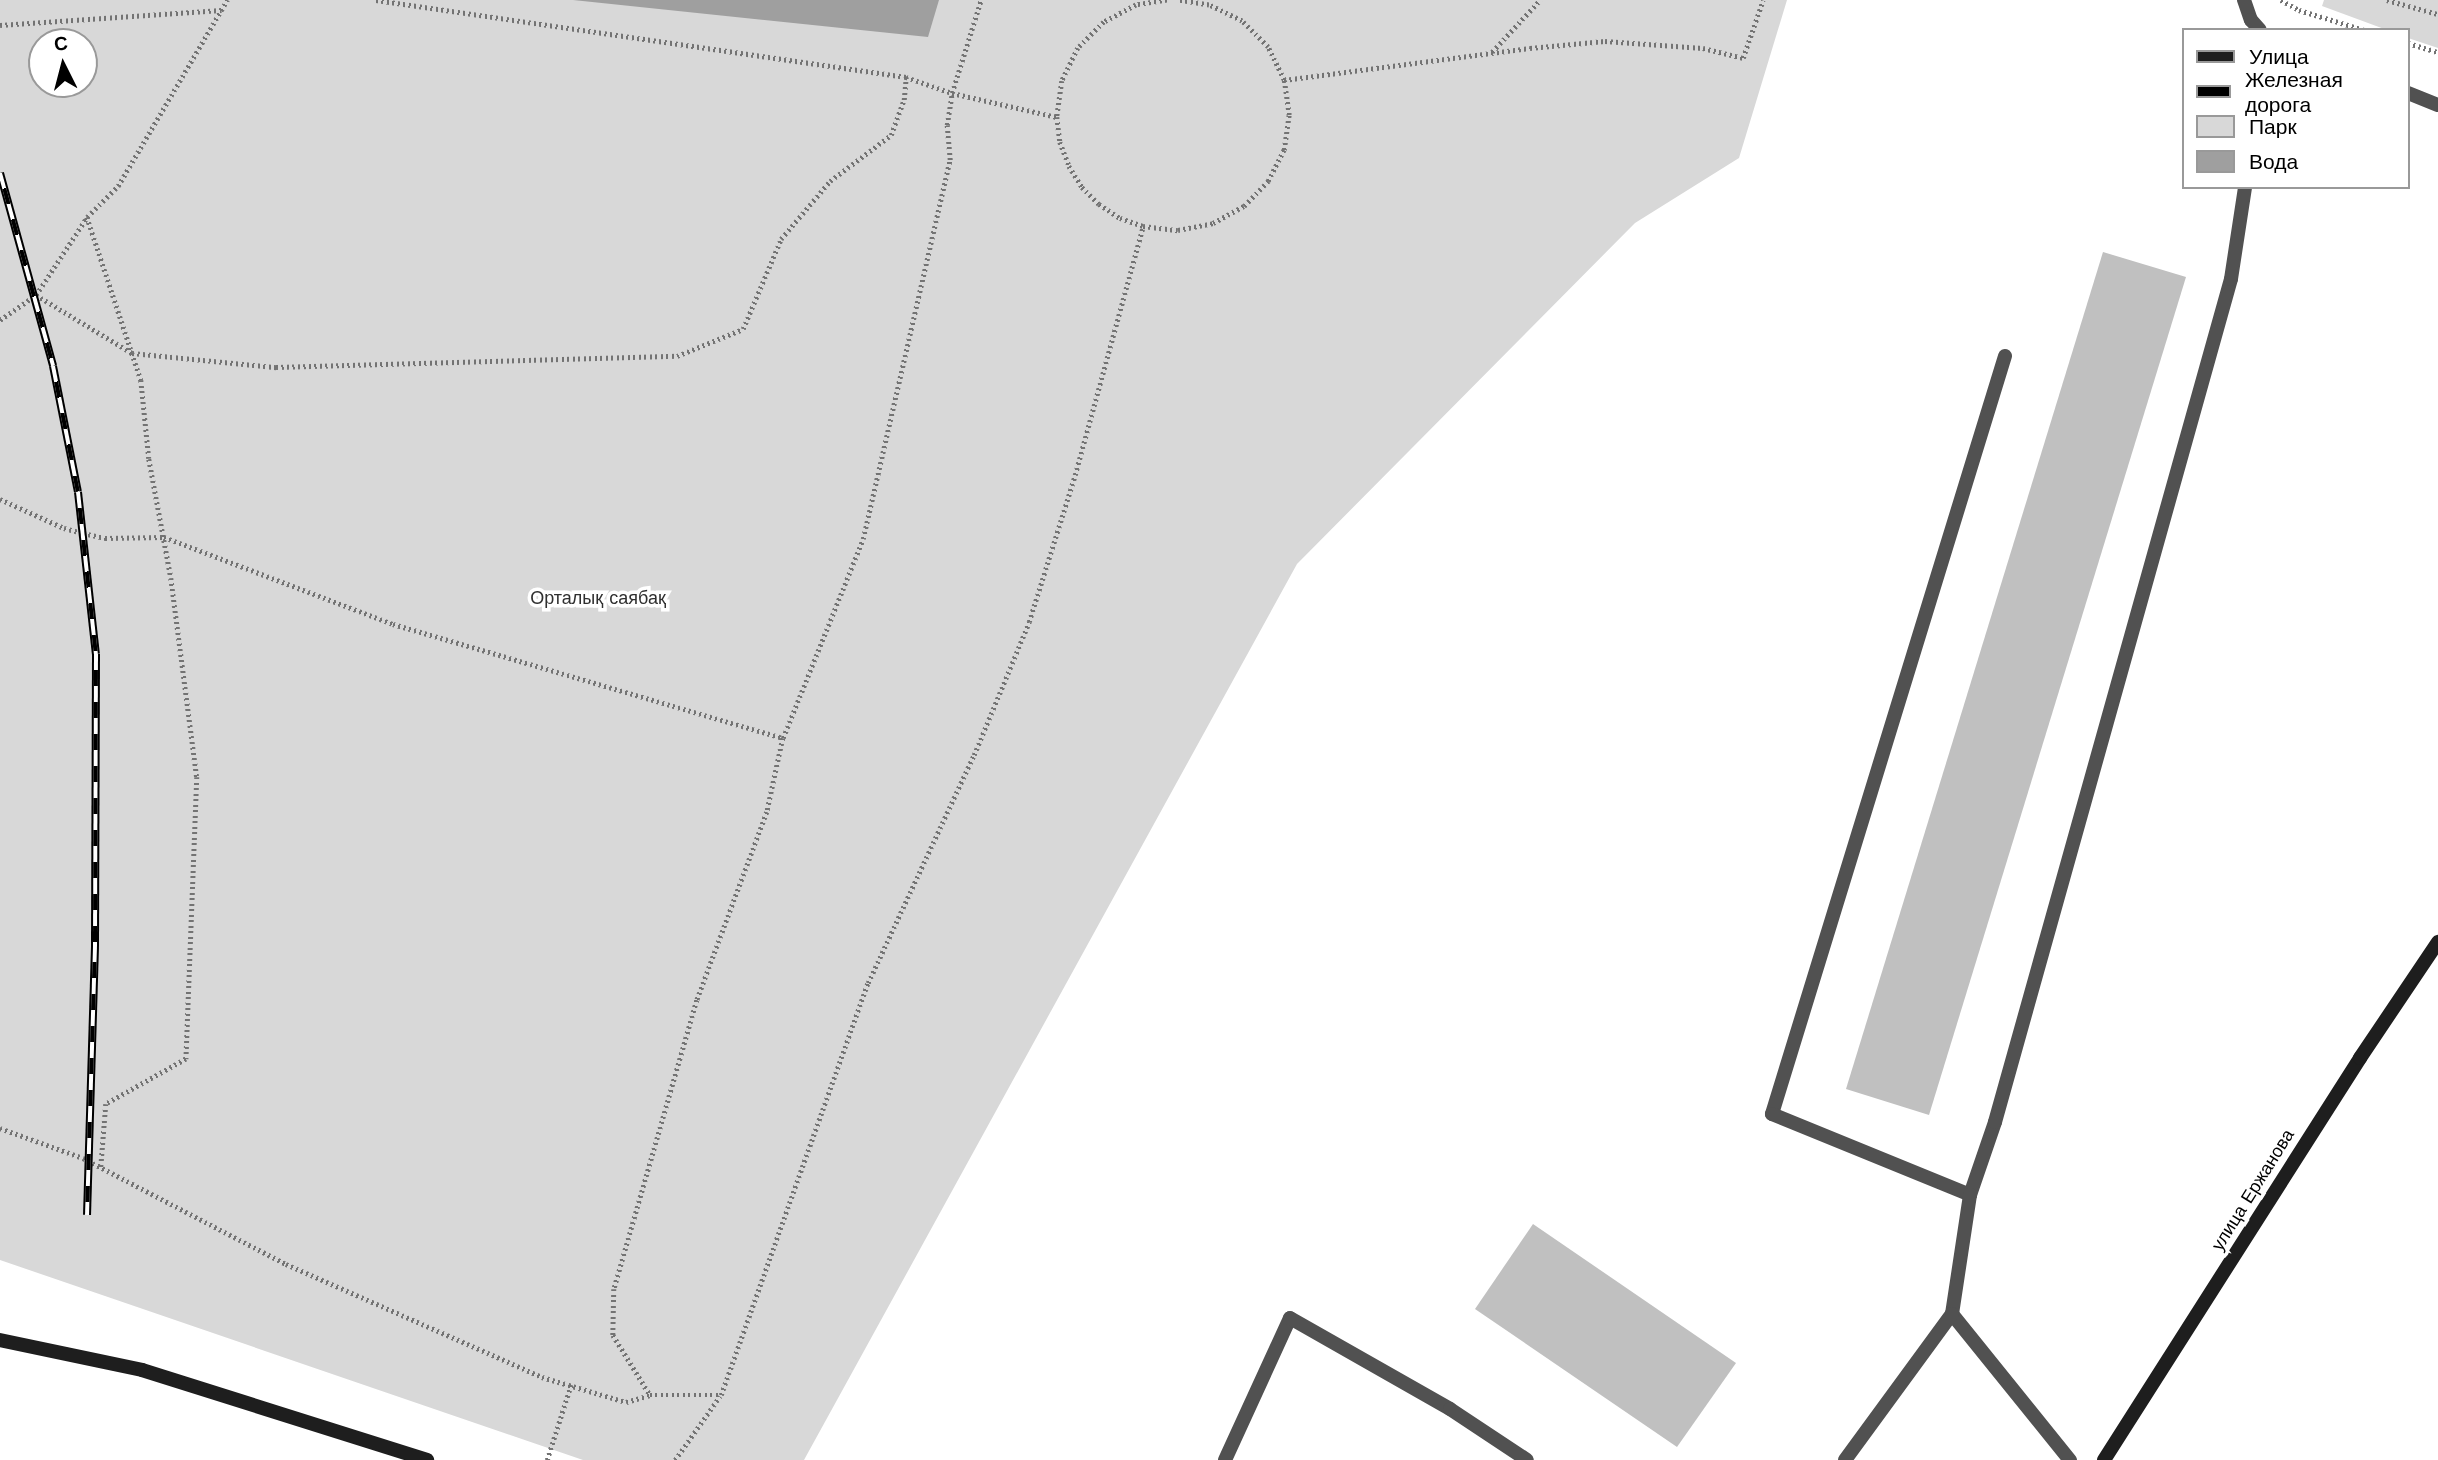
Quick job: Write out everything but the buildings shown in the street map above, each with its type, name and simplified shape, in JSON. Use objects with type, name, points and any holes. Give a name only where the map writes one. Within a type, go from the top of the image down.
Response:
[{"type":"street","name":"улица Ержанова","points":[[2104,1460],[2360,1058],[2438,943]]},
{"type":"street","points":[[0,1340],[142,1370],[427,1460]]},
{"type":"lane","points":[[2244,0],[2258,28]]},
{"type":"lane","points":[[2410,94],[2438,105]]},
{"type":"lane","points":[[1845,1460],[1952,1314],[1970,1195],[1999,1109],[2231,279],[2245,189]]},
{"type":"lane","points":[[1970,1195],[1772,1114],[2005,356]]},
{"type":"lane","points":[[1952,1314],[2070,1460]]},
{"type":"lane","points":[[1225,1460],[1290,1318],[1450,1409],[1527,1460]]},
{"type":"path","points":[[0,320],[36,295],[87,217],[118,186],[227,0]]},
{"type":"path","points":[[376,0],[906,77],[952,93],[1057,117]]},
{"type":"path","points":[[650,1395],[613,1335],[614,1289],[697,1000],[767,812],[783,738],[863,539],[950,160],[947,125],[952,93],[981,0]]},
{"type":"path","points":[[1167,0],[1136,5],[1104,22],[1078,48],[1062,81],[1057,117],[1065,154],[1082,187],[1120,218],[1143,226],[1178,230],[1213,223],[1244,206],[1268,181],[1284,150],[1289,115],[1284,80],[1268,47],[1242,21],[1209,5],[1178,0]]},
{"type":"path","points":[[1491,53],[1540,0]]},
{"type":"path","points":[[1284,80],[1605,41],[1703,48],[1743,58],[1763,0]]},
{"type":"path","points":[[2281,0],[2299,10],[2358,28]]},
{"type":"path","points":[[2387,0],[2438,14]]},
{"type":"path","points":[[0,25],[221,10]]},
{"type":"path","points":[[2410,44],[2438,52]]},
{"type":"path","points":[[36,295],[132,353],[276,367],[677,356],[743,329],[781,239],[830,181],[891,135],[904,100],[906,77]]},
{"type":"path","points":[[87,217],[141,380],[149,459],[164,537],[197,778],[186,1059],[106,1104],[102,1168]]},
{"type":"path","points":[[675,1460],[721,1395],[868,983],[974,755],[1028,622],[1075,475],[1143,226]]},
{"type":"path","points":[[0,499],[64,528],[83,533],[105,538],[164,537],[393,624],[783,738]]},
{"type":"path","points":[[0,1128],[102,1168],[286,1264],[542,1377],[626,1402],[650,1395],[721,1395]]},
{"type":"path","points":[[547,1460],[571,1385]]},
{"type":"green space","name":"Орталық саябақ","points":[[0,0],[1787,0],[1739,158],[1635,223],[1297,564],[804,1460],[583,1460],[0,1260]]},
{"type":"green space","points":[[2324,0],[2438,0],[2438,48],[2410,39],[2410,28],[2382,28],[2322,6]]},
{"type":"water","points":[[573,0],[939,0],[928,37]]},
{"type":"railway","points":[[0,173],[53,366],[78,492],[96,654],[95,946],[87,1215]]}]
